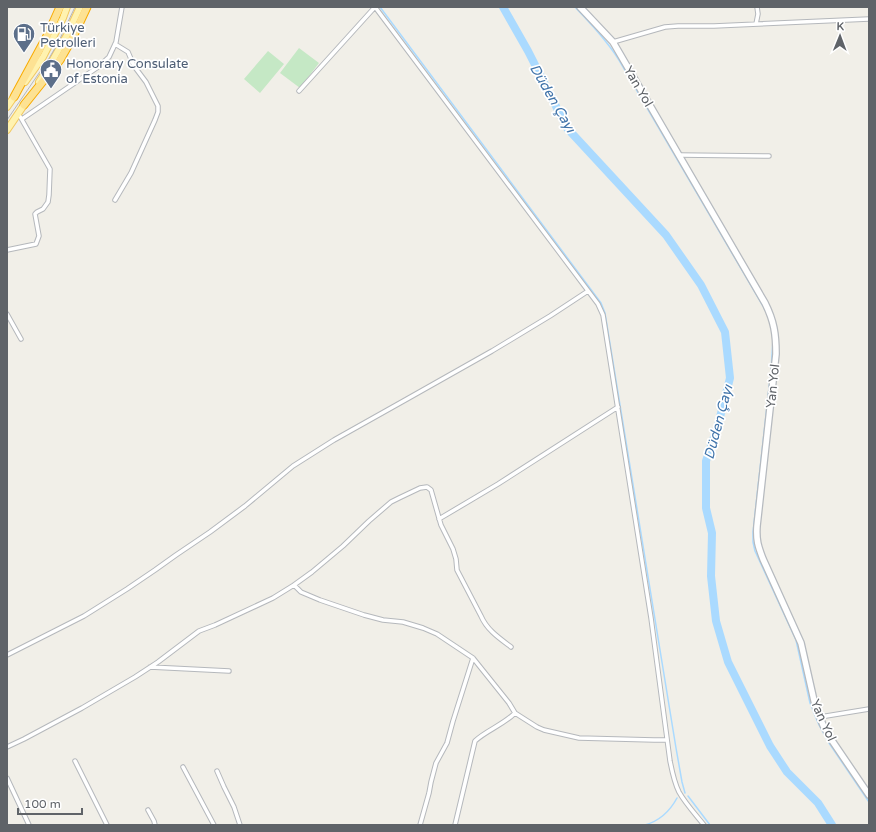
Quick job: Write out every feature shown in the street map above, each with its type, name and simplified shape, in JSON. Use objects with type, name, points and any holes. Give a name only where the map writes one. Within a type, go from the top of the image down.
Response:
[{"type":"highway","points":[[14,97],[47,36],[60,7]]},
{"type":"highway","points":[[24,104],[60,60],[72,40],[87,7]]},
{"type":"main road","points":[[7,107],[43,57],[68,7]]},
{"type":"main road","points":[[7,130],[57,53],[80,7]]},
{"type":"street","points":[[22,120],[98,67],[108,57],[115,44],[122,7]]},
{"type":"street","points":[[299,91],[375,7],[598,304],[603,315],[618,407],[651,618],[670,761],[678,792],[704,825]]},
{"type":"street","name":"Yan Yol","points":[[580,7],[613,42],[765,303],[772,319],[776,339],[776,354],[757,526],[757,540],[763,560],[800,643],[815,706],[833,742],[869,795]]},
{"type":"street","points":[[756,24],[758,14],[757,7]]},
{"type":"street","points":[[613,42],[665,27],[869,19]]},
{"type":"street","points":[[115,44],[128,52],[134,66],[146,82],[158,106],[158,112],[155,120],[131,173],[115,200]]},
{"type":"street","points":[[7,250],[36,244],[40,236],[35,214],[48,202],[49,195],[50,169],[18,113]]},
{"type":"street","points":[[679,156],[769,156]]},
{"type":"street","points":[[7,656],[84,616],[127,589],[210,532],[245,506],[293,466],[334,440],[498,347],[588,291]]},
{"type":"street","points":[[7,314],[21,339]]},
{"type":"street","points":[[439,519],[504,480],[618,407]]},
{"type":"street","points":[[7,747],[82,708],[150,667],[199,631],[273,598],[294,585],[343,546],[383,509],[399,498],[420,488],[427,487],[431,490],[441,525],[453,549],[457,570],[484,623],[495,635],[511,647]]},
{"type":"street","points":[[294,585],[301,592],[320,600],[383,620],[403,622],[423,628],[447,640],[473,658],[509,703],[515,713],[536,727],[579,738],[667,740]]},
{"type":"street","points":[[420,825],[436,763],[447,743],[473,658]]},
{"type":"street","points":[[150,667],[229,671]]},
{"type":"street","points":[[820,717],[869,709]]},
{"type":"street","points":[[455,825],[475,741],[507,721],[515,713]]},
{"type":"street","points":[[75,761],[107,825]]},
{"type":"street","points":[[182,767],[214,825]]},
{"type":"street","points":[[217,771],[234,807],[240,825]]},
{"type":"street","points":[[7,778],[29,825]]},
{"type":"street","points":[[148,810],[155,825]]},
{"type":"green space","points":[[299,48],[319,63],[300,88],[280,73]]},
{"type":"green space","points":[[268,51],[284,64],[260,93],[244,79]]},
{"type":"waterway","points":[[380,7],[601,303],[605,313],[676,748],[685,793]]},
{"type":"waterway","name":"Düden Çayı","points":[[503,7],[528,51],[567,128],[666,235],[701,285],[725,332],[730,378],[718,425],[706,461],[706,508],[712,533],[711,576],[716,621],[728,662],[770,746],[787,772],[818,803],[832,825]]},
{"type":"waterway","points":[[575,7],[604,39],[619,60],[767,313]]},
{"type":"waterway","points":[[773,340],[753,542],[755,551],[796,640],[810,703],[819,725],[829,743],[869,802]]},
{"type":"waterway","points":[[688,796],[710,825]]},
{"type":"waterway","points":[[645,825],[664,815],[677,798]]},
{"type":"tram line","points":[[7,120],[48,60],[75,7]]},
{"type":"place","name":"Türkiye Petrolleri","points":[[24,54]]},
{"type":"place","name":"Honorary Consulate of Estonia","points":[[51,90]]}]
